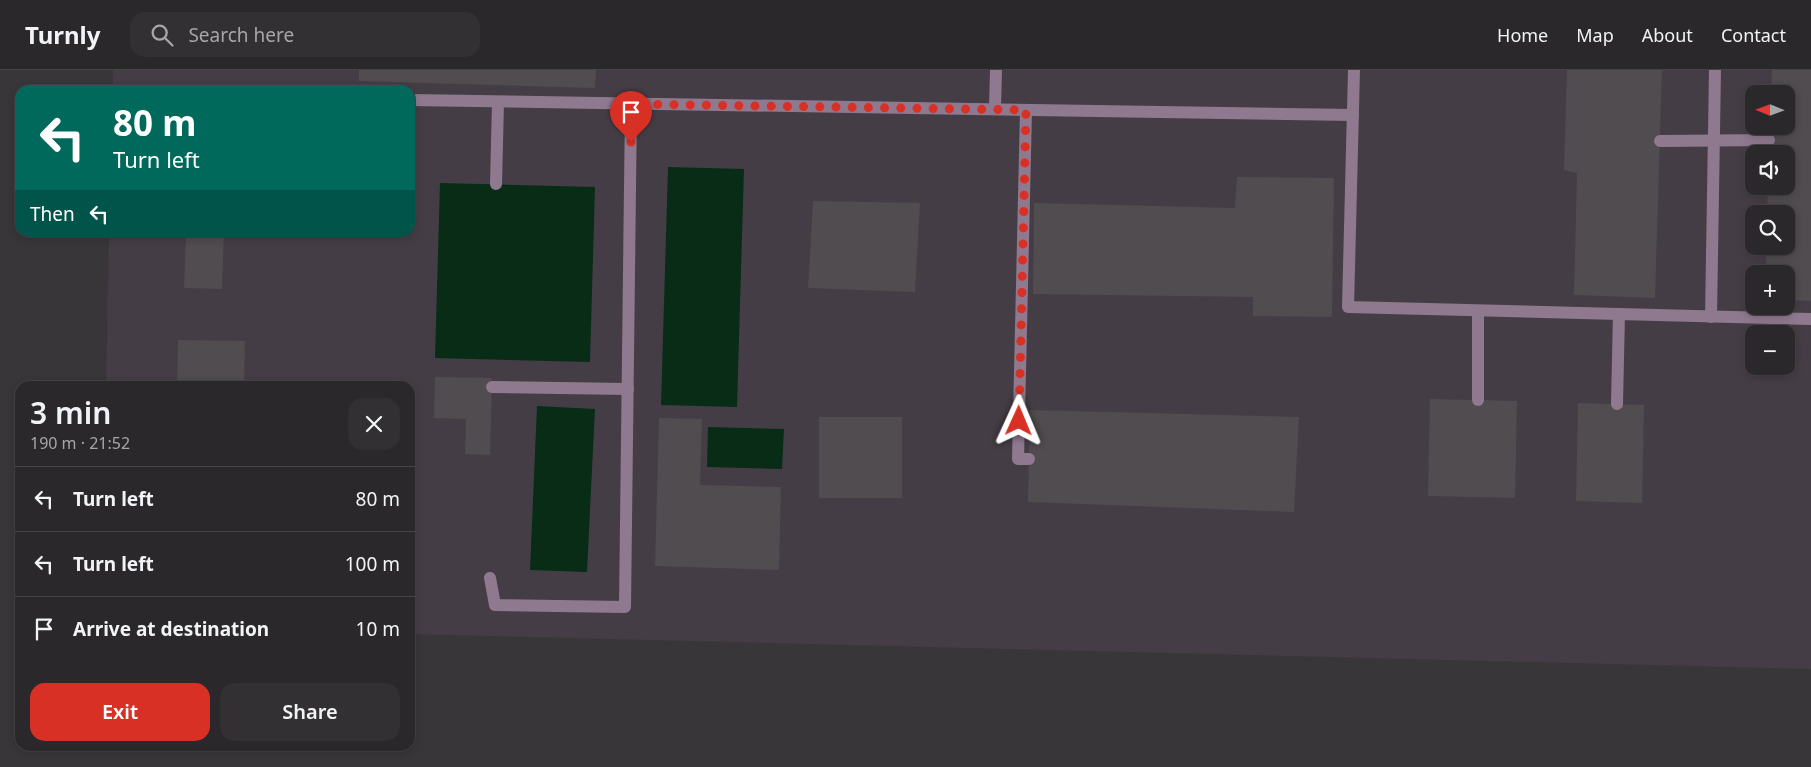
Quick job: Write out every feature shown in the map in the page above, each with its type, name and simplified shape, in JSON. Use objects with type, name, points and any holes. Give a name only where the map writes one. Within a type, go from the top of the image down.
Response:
[{"type":"lane","points":[[995,109],[996,70]]},
{"type":"lane","points":[[1354,70],[1348,307],[1811,319]]},
{"type":"lane","points":[[1711,316],[1715,70]]},
{"type":"lane","points":[[415,100],[1353,115]]},
{"type":"lane","points":[[496,184],[498,102]]},
{"type":"lane","points":[[490,578],[495,605],[625,607],[631,104]]},
{"type":"lane","points":[[1026,110],[1028,252],[1018,459],[1029,459]]},
{"type":"lane","points":[[1660,142],[1770,140]]},
{"type":"lane","points":[[1478,310],[1478,400]]},
{"type":"lane","points":[[1617,404],[1619,314]]},
{"type":"lane","points":[[492,388],[628,389]]},
{"type":"shaded area","points":[[113,70],[1811,70],[1811,669],[415,634],[415,381],[106,381],[109,237],[415,237],[415,85],[113,85]]},
{"type":"shaded area","points":[[668,167],[744,169],[737,407],[661,405]]},
{"type":"shaded area","points":[[440,183],[595,187],[590,362],[435,358]]},
{"type":"shaded area","points":[[537,406],[595,409],[587,572],[530,570]]},
{"type":"shaded area","points":[[708,427],[784,429],[782,469],[707,467]]},
{"type":"building","points":[[359,70],[596,70],[595,88],[359,81]]},
{"type":"building","points":[[1567,70],[1662,70],[1655,298],[1574,295],[1577,173],[1564,170]]},
{"type":"building","points":[[1772,70],[1811,70],[1811,301],[1795,300],[1795,265],[1766,265],[1766,255],[1795,255],[1795,205],[1767,205],[1768,195],[1795,195],[1795,145],[1769,145],[1770,135],[1795,135],[1795,85],[1771,85]]},
{"type":"building","points":[[1237,177],[1334,178],[1332,317],[1253,316],[1253,297],[1033,294],[1034,203],[1235,208]]},
{"type":"building","points":[[813,201],[920,203],[915,292],[808,288]]},
{"type":"building","points":[[186,237],[224,237],[222,289],[184,288]]},
{"type":"building","points":[[178,340],[245,341],[244,381],[177,381]]},
{"type":"building","points":[[435,377],[492,378],[490,455],[465,454],[466,419],[434,418]]},
{"type":"building","points":[[1430,399],[1517,401],[1515,498],[1428,496]]},
{"type":"building","points":[[1578,403],[1644,405],[1642,503],[1576,501]]},
{"type":"building","points":[[1030,410],[1299,417],[1294,512],[1028,502]]},
{"type":"building","points":[[819,417],[902,417],[902,498],[819,498]]},
{"type":"building","points":[[659,418],[702,419],[700,485],[781,487],[779,570],[655,566]]},
{"type":"route","points":[[631,142],[631,104],[1026,110],[1019,421]]}]
